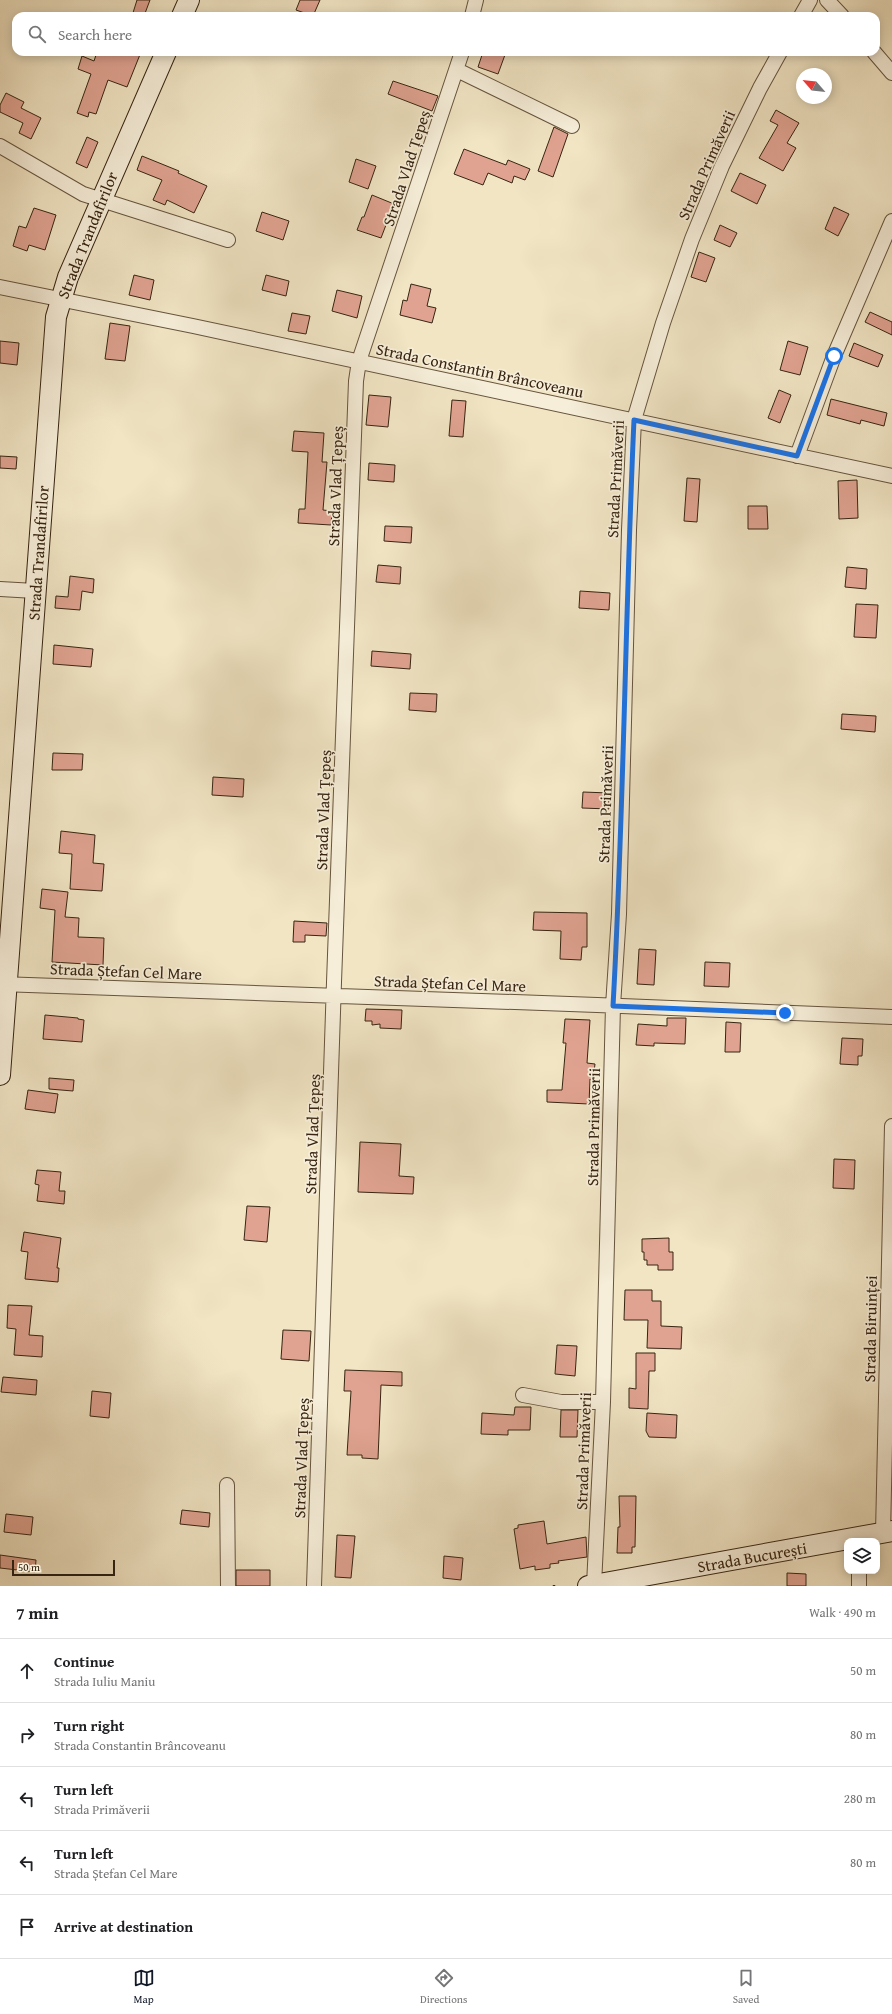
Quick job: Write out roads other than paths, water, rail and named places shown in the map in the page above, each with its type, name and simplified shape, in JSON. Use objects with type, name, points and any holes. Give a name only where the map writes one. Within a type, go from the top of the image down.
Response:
[{"type":"main road","points":[[184,12],[189,0]]},
{"type":"main road","name":"Strada Trandafirilor","points":[[0,1074],[3,984],[54,335],[60,299],[100,201],[164,56]]},
{"type":"main road","name":"Strada București","points":[[865,1538],[887,1532]]},
{"type":"main road","name":"Strada București","points":[[591,1585],[844,1542]]},
{"type":"street","points":[[473,12],[476,0]]},
{"type":"street","points":[[803,12],[810,0]]},
{"type":"street","points":[[827,0],[838,12]]},
{"type":"street","name":"Strada Vlad Țepeș","points":[[314,1586],[333,996],[356,381],[359,362],[461,56]]},
{"type":"street","name":"Strada Primăverii","points":[[591,1585],[603,1402],[613,1006],[620,882],[629,530],[634,420],[663,323],[692,239],[722,166],[760,88],[778,56]]},
{"type":"street","points":[[877,56],[892,73]]},
{"type":"street","points":[[457,70],[572,126]]},
{"type":"street","points":[[0,146],[83,194],[100,201],[228,240]]},
{"type":"street","points":[[797,456],[834,356],[892,221]]},
{"type":"street","name":"Strada Constantin Brâncoveanu","points":[[0,287],[634,420],[892,476]]},
{"type":"street","points":[[0,589],[35,591]]},
{"type":"street","name":"Strada Ștefan Cel Mare","points":[[3,984],[892,1017]]},
{"type":"street","name":"Strada Biruinței","points":[[887,1532],[892,1126]]},
{"type":"street","points":[[523,1396],[561,1402],[603,1402]]},
{"type":"street","points":[[228,1485],[228,1586]]},
{"type":"street","points":[[859,1586],[860,1574]]}]
